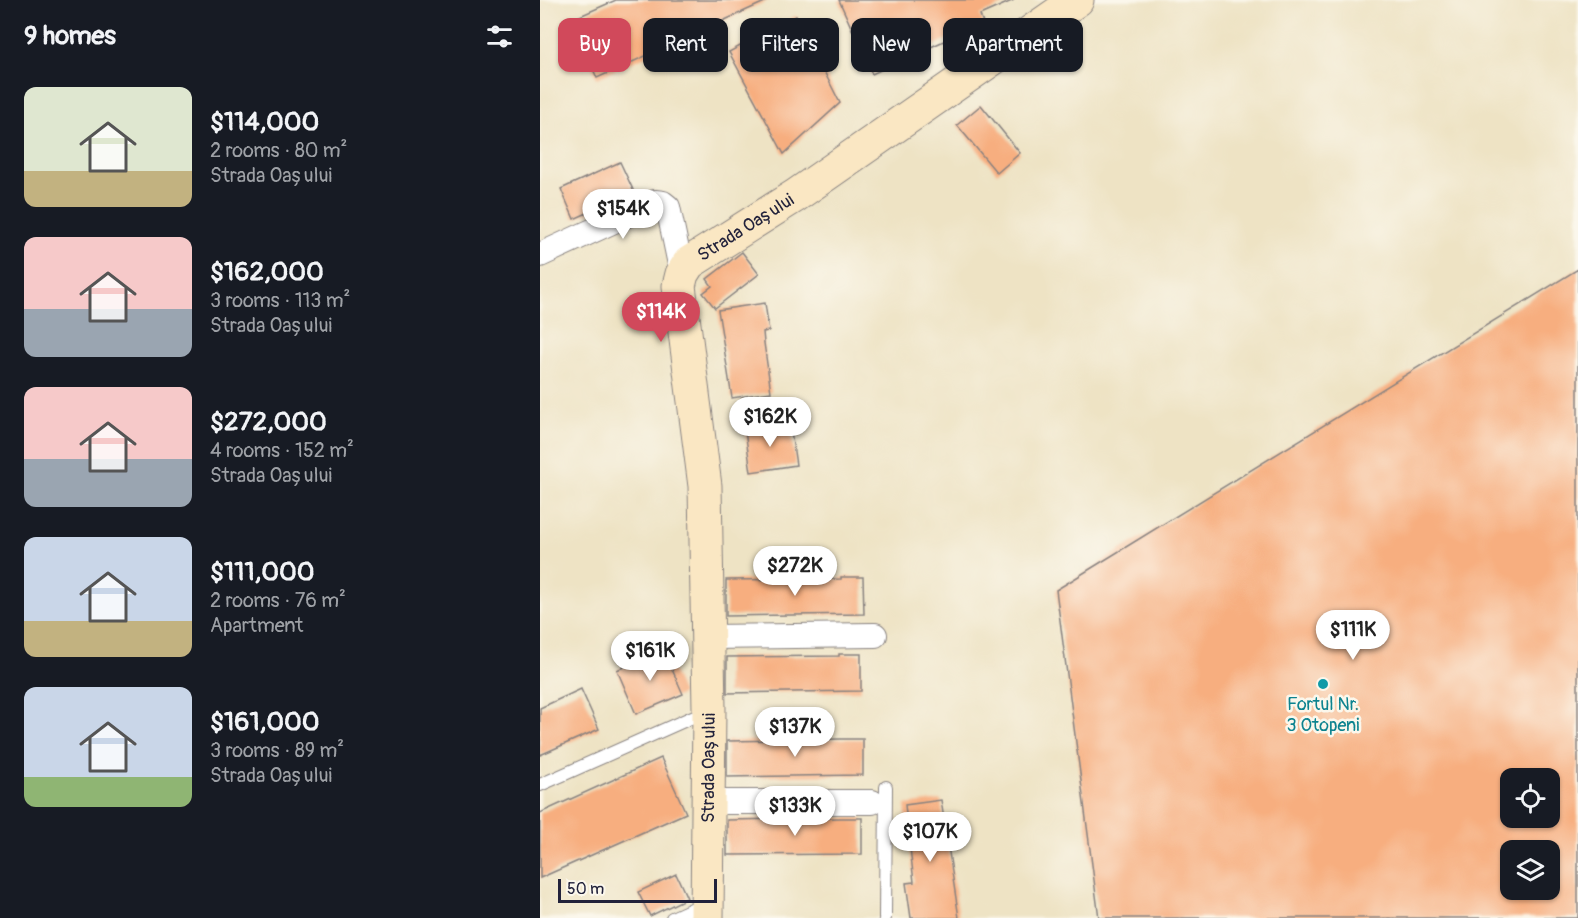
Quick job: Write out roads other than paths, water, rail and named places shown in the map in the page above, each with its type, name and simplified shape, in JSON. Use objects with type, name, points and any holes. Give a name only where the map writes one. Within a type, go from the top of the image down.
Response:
[{"type":"street","name":"Strada Oașului","points":[[701,913],[709,802],[705,476],[679,286],[682,274],[689,263],[795,196],[1077,0]]},
{"type":"street","points":[[540,255],[655,202],[663,203],[668,207],[682,274]]},
{"type":"street","points":[[708,638],[875,635]]},
{"type":"street","points":[[709,802],[879,795]]},
{"type":"lane","points":[[540,785],[709,709]]},
{"type":"lane","points":[[879,795],[885,918]]},
{"type":"lane","points":[[672,918],[701,913]]},
{"type":"place","name":"Fortul Nr. 3 Otopeni","points":[[1323,684]]}]
